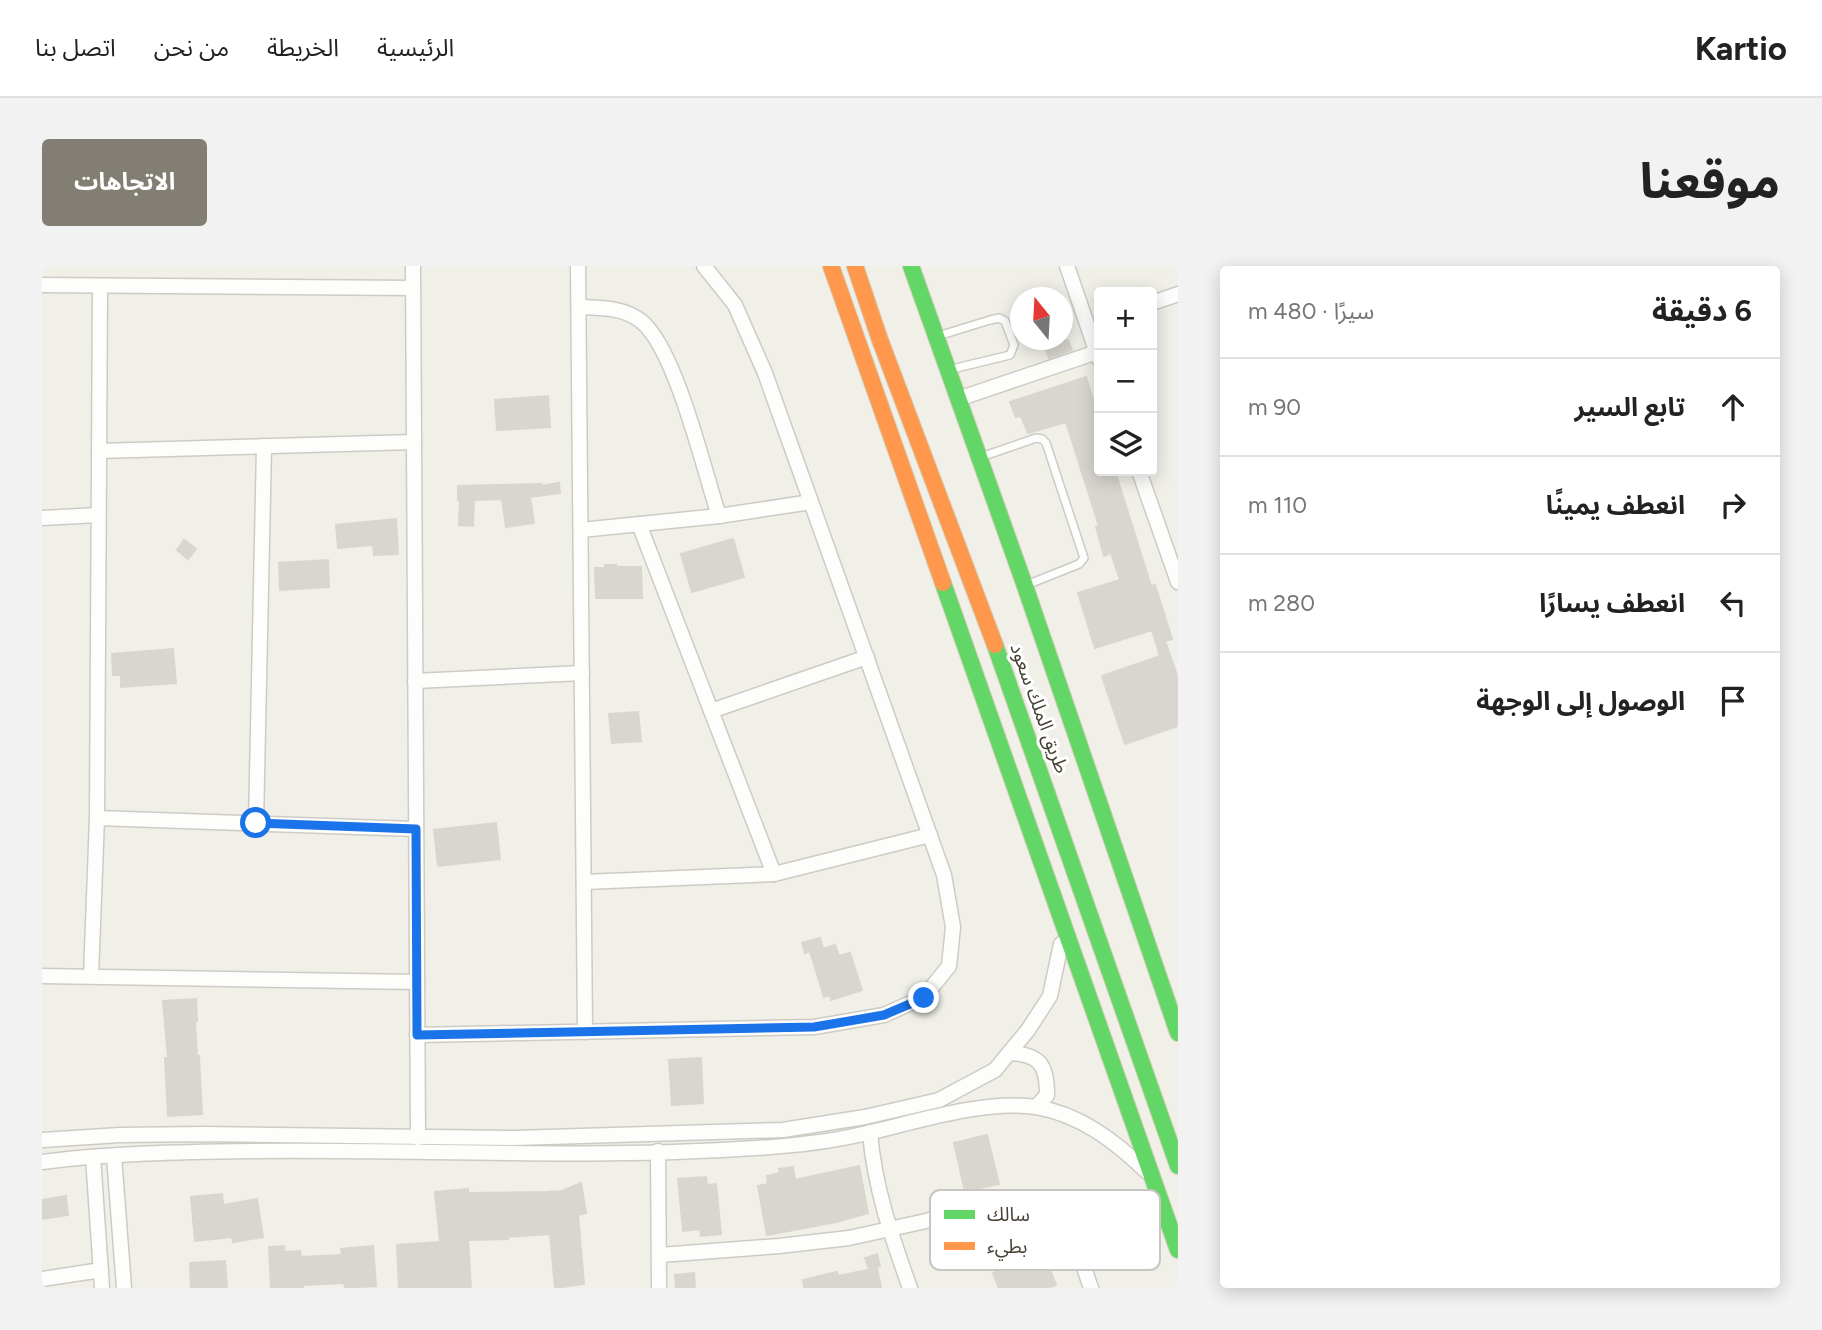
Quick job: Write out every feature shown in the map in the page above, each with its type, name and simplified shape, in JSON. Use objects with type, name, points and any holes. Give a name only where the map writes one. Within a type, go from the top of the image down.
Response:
[{"type":"main road","points":[[831,266],[1159,1190]]},
{"type":"main road","name":"طريق الملك سعود","points":[[855,266],[880,340],[1013,691],[1178,1166]]},
{"type":"main road","name":"طريق الملك سعود","points":[[911,266],[1177,1026]]},
{"type":"main road","points":[[1160,1194],[1178,1250]]},
{"type":"street","points":[[413,266],[418,1138]]},
{"type":"street","points":[[579,266],[585,1032]]},
{"type":"street","points":[[417,1035],[814,1027],[884,1015],[924,998],[949,966],[953,927],[944,875],[930,835],[765,373],[735,304],[704,266]]},
{"type":"street","points":[[1066,266],[1093,322],[1097,350]]},
{"type":"street","points":[[42,285],[413,288]]},
{"type":"street","points":[[91,976],[97,818],[100,286]]},
{"type":"street","points":[[1157,301],[1178,294]]},
{"type":"street","points":[[579,307],[619,309],[642,322],[660,346],[675,378],[719,516]]},
{"type":"street","points":[[958,399],[1094,357]]},
{"type":"street","points":[[99,451],[414,442]]},
{"type":"street","points":[[256,823],[264,446]]},
{"type":"street","points":[[1141,476],[1175,564],[1178,582]]},
{"type":"street","points":[[581,530],[719,516],[811,502]]},
{"type":"street","points":[[42,517],[98,515]]},
{"type":"street","points":[[639,524],[774,874]]},
{"type":"street","points":[[711,711],[867,657]]},
{"type":"street","points":[[415,681],[582,674]]},
{"type":"street","points":[[97,818],[416,829]]},
{"type":"street","points":[[584,881],[774,874],[930,835]]},
{"type":"street","points":[[42,1140],[120,1135],[205,1134],[514,1138],[783,1130],[864,1117],[939,1100],[995,1070],[1028,1030],[1050,996],[1061,944]]},
{"type":"street","points":[[42,976],[417,982]]},
{"type":"street","points":[[1009,1053],[1032,1056],[1040,1063],[1047,1076],[1047,1095],[1036,1107]]},
{"type":"street","points":[[42,1162],[93,1157],[269,1151],[658,1151],[812,1144],[993,1107],[1036,1107],[1085,1123],[1126,1151],[1155,1178]]},
{"type":"street","points":[[870,1132],[872,1154],[889,1229],[910,1288]]},
{"type":"street","points":[[658,1151],[659,1288]]},
{"type":"street","points":[[114,1156],[124,1288]]},
{"type":"street","points":[[93,1157],[102,1288]]},
{"type":"street","points":[[660,1255],[849,1238],[930,1219]]},
{"type":"street","points":[[42,1279],[101,1270]]},
{"type":"street","points":[[1085,1270],[1091,1288]]},
{"type":"lane","points":[[936,336],[999,318],[1005,321],[1014,345],[1010,355],[948,369]]},
{"type":"lane","points":[[979,458],[1036,438],[1046,443],[1084,558],[1079,564],[1025,586]]},
{"type":"building","points":[[1046,350],[1072,350],[1049,358]]},
{"type":"building","points":[[1086,377],[1094,403],[1094,476],[1117,476],[1151,586],[1155,585],[1172,639],[1165,641],[1178,678],[1178,726],[1125,744],[1102,676],[1160,656],[1152,630],[1095,648],[1078,593],[1120,580],[1111,553],[1104,556],[1096,527],[1099,526],[1066,422],[1028,433],[1021,416],[1016,417],[1010,402]]},
{"type":"building","points":[[548,396],[550,427],[497,430],[495,400]]},
{"type":"building","points":[[559,483],[560,493],[530,497],[534,523],[506,527],[502,499],[474,500],[473,526],[459,525],[458,486],[541,486]]},
{"type":"building","points":[[396,519],[398,554],[374,555],[373,545],[338,548],[336,525]]},
{"type":"building","points":[[733,539],[744,577],[692,592],[681,554]]},
{"type":"building","points":[[184,540],[196,549],[188,559],[177,550]]},
{"type":"building","points":[[328,560],[329,587],[280,590],[279,563]]},
{"type":"building","points":[[605,565],[641,567],[642,598],[596,598],[595,568],[605,568]]},
{"type":"building","points":[[173,649],[176,683],[121,687],[121,675],[113,675],[112,654]]},
{"type":"building","points":[[638,712],[641,741],[612,743],[609,714]]},
{"type":"building","points":[[496,823],[500,859],[438,866],[434,830]]},
{"type":"building","points":[[820,938],[823,949],[835,945],[839,956],[850,953],[862,990],[831,1000],[830,995],[824,997],[810,951],[805,953],[802,943]]},
{"type":"building","points":[[196,999],[195,1022],[202,1114],[168,1116],[165,1058],[168,1058],[163,1001]]},
{"type":"building","points":[[701,1058],[703,1103],[672,1105],[669,1060]]},
{"type":"building","points":[[987,1135],[999,1184],[965,1190],[954,1143]]},
{"type":"building","points":[[859,1166],[868,1213],[767,1235],[758,1186],[768,1184],[767,1176],[780,1173],[779,1169],[793,1167],[795,1180]]},
{"type":"building","points":[[706,1177],[707,1185],[716,1184],[721,1234],[701,1236],[700,1229],[683,1231],[678,1179]]},
{"type":"building","points":[[581,1183],[586,1213],[578,1215],[584,1284],[555,1288],[550,1234],[468,1240],[471,1288],[399,1288],[397,1245],[440,1242],[435,1192],[468,1189],[468,1193],[546,1192],[562,1191]]},
{"type":"building","points":[[222,1194],[223,1205],[257,1199],[263,1237],[233,1242],[232,1237],[195,1241],[191,1197]]},
{"type":"building","points":[[66,1196],[68,1215],[42,1219],[42,1200]]},
{"type":"building","points":[[284,1246],[284,1252],[300,1251],[301,1257],[342,1255],[341,1249],[373,1246],[376,1286],[345,1288],[344,1283],[303,1285],[303,1288],[271,1288],[269,1247]]},
{"type":"building","points":[[877,1254],[880,1266],[869,1269],[865,1258]]},
{"type":"building","points":[[225,1261],[227,1288],[191,1288],[190,1263]]},
{"type":"building","points":[[877,1268],[881,1288],[804,1288],[803,1280],[837,1272],[838,1276]]},
{"type":"building","points":[[1001,1270],[1050,1270],[1056,1285],[1046,1288],[999,1288],[993,1273]]},
{"type":"building","points":[[694,1273],[695,1288],[676,1288],[675,1275]]},
{"type":"traffic: fast","points":[[911,266],[1025,586],[1178,1033]]},
{"type":"traffic: fast","points":[[943,583],[1157,1190]]},
{"type":"traffic: fast","points":[[995,645],[1178,1166]]},
{"type":"traffic: fast","points":[[1160,1199],[1178,1250]]},
{"type":"traffic: slow","points":[[831,266],[943,583]]},
{"type":"traffic: slow","points":[[855,266],[880,340],[995,645]]},
{"type":"route","points":[[256,823],[416,829],[417,1035],[814,1027],[884,1015],[924,998]]}]
